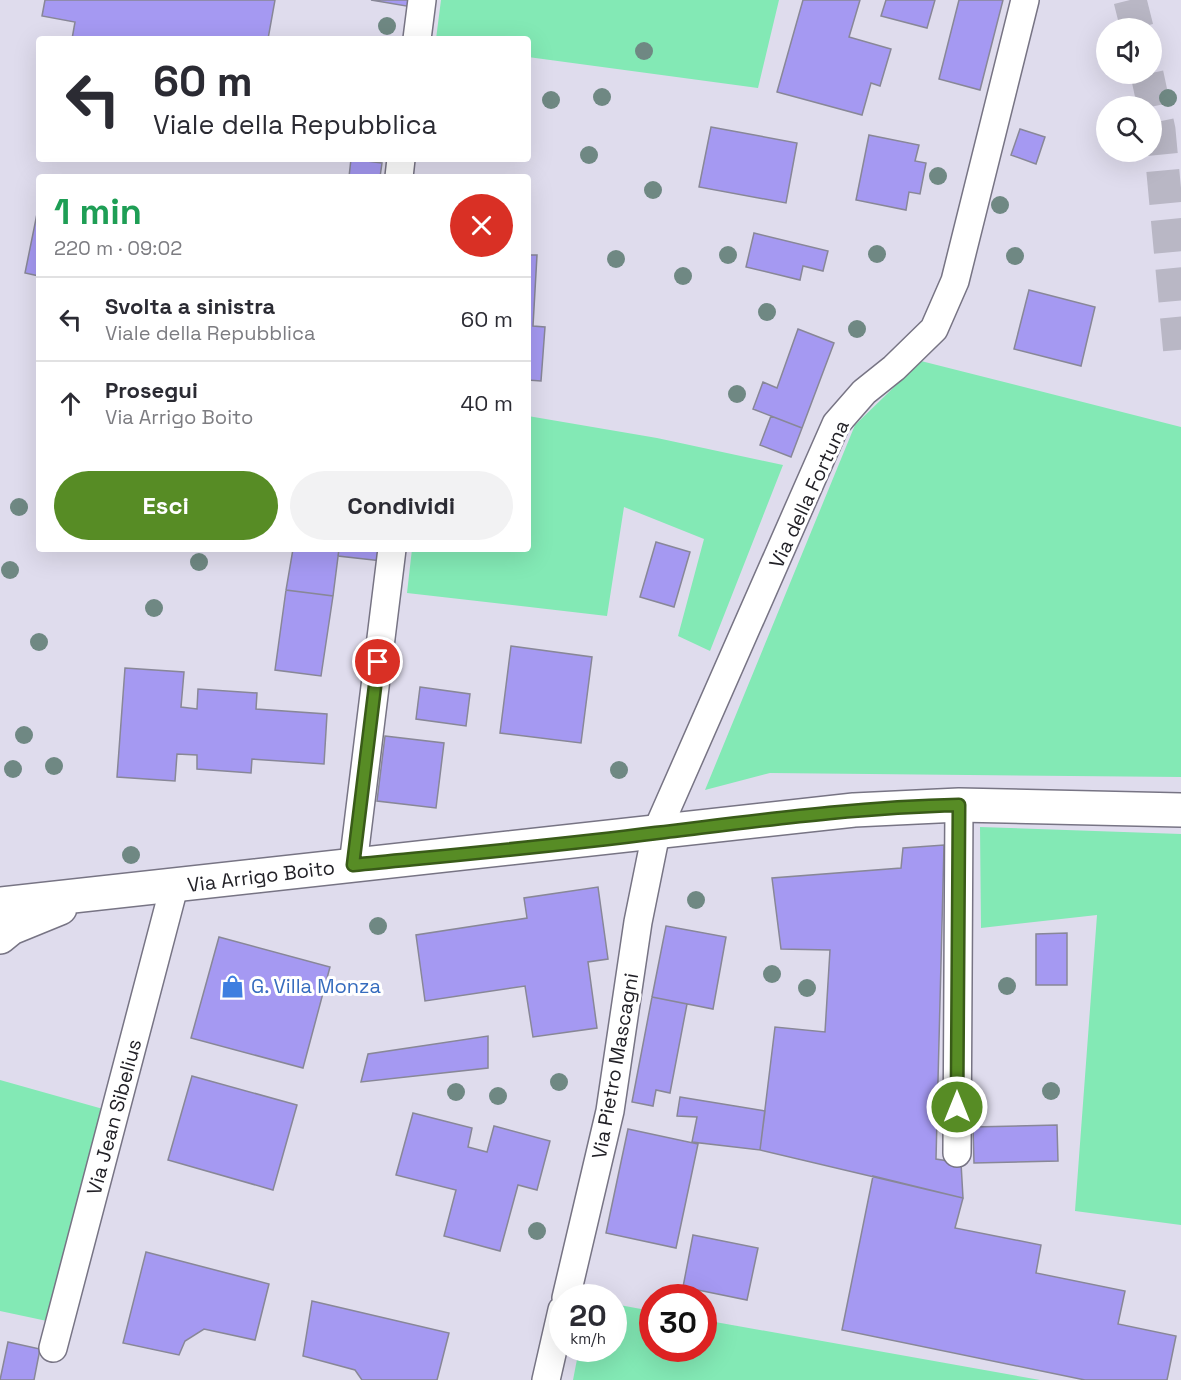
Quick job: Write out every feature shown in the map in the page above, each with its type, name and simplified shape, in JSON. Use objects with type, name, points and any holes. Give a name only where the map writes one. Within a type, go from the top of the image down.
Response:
[{"type":"street","points":[[417,36],[422,0]]},
{"type":"street","name":"Via della Fortuna","points":[[656,833],[836,424],[864,392],[894,368],[934,329],[955,281],[1024,0]]},
{"type":"street","points":[[353,865],[392,552]]},
{"type":"street","points":[[957,1153],[959,805]]},
{"type":"street","name":"Via Arrigo Boito","points":[[0,904],[174,887],[854,810],[959,805],[1181,810]]},
{"type":"street","name":"Via Pietro Mascagni","points":[[569,1284],[610,1111],[638,922],[656,833]]},
{"type":"street","name":"Via Jean Sibelius","points":[[53,1348],[174,887]]},
{"type":"street","points":[[0,937],[31,919],[98,894]]},
{"type":"street","points":[[546,1380],[550,1362]]},
{"type":"green space","points":[[441,0],[779,0],[758,88],[531,57],[531,36],[436,36]]},
{"type":"green space","points":[[921,361],[1181,427],[1181,777],[770,773],[705,790],[855,425]]},
{"type":"green space","points":[[531,417],[657,438],[783,465],[710,651],[678,636],[704,539],[624,507],[607,616],[407,593],[412,552],[531,552]]},
{"type":"green space","points":[[980,827],[1181,834],[1181,1225],[1075,1211],[1097,915],[981,928]]},
{"type":"green space","points":[[0,1080],[103,1109],[47,1321],[0,1311]]},
{"type":"green space","points":[[627,1306],[639,1309],[639,1362],[717,1362],[717,1322],[1040,1380],[573,1380],[576,1362],[627,1362]]},
{"type":"building","points":[[45,0],[275,0],[269,36],[73,36],[75,22],[42,16]]},
{"type":"building","points":[[371,0],[413,0],[412,7]]},
{"type":"building","points":[[803,0],[860,0],[849,37],[891,49],[880,86],[871,83],[862,115],[777,92]]},
{"type":"building","points":[[886,0],[935,0],[927,28],[881,16]]},
{"type":"building","points":[[959,0],[1003,0],[980,90],[939,79]]},
{"type":"building","points":[[711,127],[797,143],[786,203],[699,187]]},
{"type":"building","points":[[1020,129],[1045,137],[1036,164],[1011,155]]},
{"type":"building","points":[[869,135],[919,145],[915,161],[926,163],[920,194],[909,192],[906,210],[856,200]]},
{"type":"building","points":[[351,162],[382,163],[380,174],[349,174]]},
{"type":"building","points":[[36,219],[36,275],[25,273]]},
{"type":"building","points":[[754,233],[828,251],[823,271],[803,266],[800,280],[746,267]]},
{"type":"building","points":[[531,255],[537,255],[533,326],[545,327],[541,381],[531,380]]},
{"type":"building","points":[[1029,290],[1095,307],[1081,366],[1014,349]]},
{"type":"building","points":[[798,329],[834,343],[802,428],[753,409],[763,382],[777,388]]},
{"type":"building","points":[[771,416],[802,428],[791,457],[760,445]]},
{"type":"building","points":[[656,542],[690,552],[674,607],[640,597]]},
{"type":"building","points":[[292,552],[339,552],[333,596],[286,590]]},
{"type":"building","points":[[339,552],[383,552],[382,561],[338,556]]},
{"type":"building","points":[[286,590],[333,596],[321,676],[275,670]]},
{"type":"building","points":[[511,646],[592,657],[581,743],[500,733]]},
{"type":"building","points":[[125,668],[184,672],[181,707],[197,709],[198,689],[257,693],[256,709],[327,714],[324,764],[252,759],[251,773],[197,769],[197,755],[177,754],[175,781],[117,777]]},
{"type":"building","points":[[420,687],[470,694],[466,726],[416,719]]},
{"type":"building","points":[[385,736],[444,743],[436,808],[377,801]]},
{"type":"building","points":[[944,845],[936,1159],[961,1163],[963,1198],[760,1150],[775,1027],[825,1032],[830,950],[781,949],[772,878],[901,868],[903,848]]},
{"type":"building","points":[[598,887],[608,959],[588,962],[597,1028],[533,1037],[525,986],[425,1001],[416,935],[527,918],[524,898]]},
{"type":"building","points":[[666,926],[726,937],[713,1009],[652,997]]},
{"type":"building","points":[[1067,933],[1067,985],[1036,985],[1036,934]]},
{"type":"building","points":[[219,937],[330,967],[303,1068],[191,1038]]},
{"type":"building","points":[[652,997],[687,1004],[670,1093],[656,1090],[653,1106],[632,1102]]},
{"type":"building","points":[[488,1036],[488,1068],[361,1082],[368,1054]]},
{"type":"building","points":[[192,1076],[297,1105],[273,1190],[168,1160]]},
{"type":"building","points":[[680,1097],[765,1111],[760,1150],[692,1142],[697,1117],[677,1116]]},
{"type":"building","points":[[413,1113],[472,1128],[468,1147],[487,1152],[494,1126],[550,1141],[537,1190],[518,1185],[500,1251],[444,1236],[456,1190],[396,1175]]},
{"type":"building","points":[[1057,1125],[1058,1161],[974,1163],[973,1127]]},
{"type":"building","points":[[628,1129],[698,1144],[676,1248],[606,1233]]},
{"type":"building","points":[[873,1176],[963,1198],[955,1228],[1041,1245],[1036,1273],[1125,1291],[1118,1324],[1176,1336],[1167,1380],[1085,1380],[842,1330]]},
{"type":"building","points":[[693,1235],[758,1248],[747,1300],[717,1294],[717,1284],[684,1284]]},
{"type":"building","points":[[146,1252],[269,1284],[255,1340],[204,1329],[185,1341],[179,1355],[123,1343]]},
{"type":"building","points":[[312,1301],[449,1333],[437,1380],[362,1380],[355,1370],[303,1356]]},
{"type":"building","points":[[8,1342],[40,1349],[34,1380],[0,1380]]},
{"type":"tunnel","points":[[1130,0],[1134,18]]},
{"type":"tunnel","points":[[1149,84],[1159,130],[1181,365]]},
{"type":"place","name":"G. Villa Monza","points":[[233,986]]},
{"type":"route","points":[[378,662],[353,865],[656,833],[780,817],[854,810],[959,805],[957,1107]]}]
